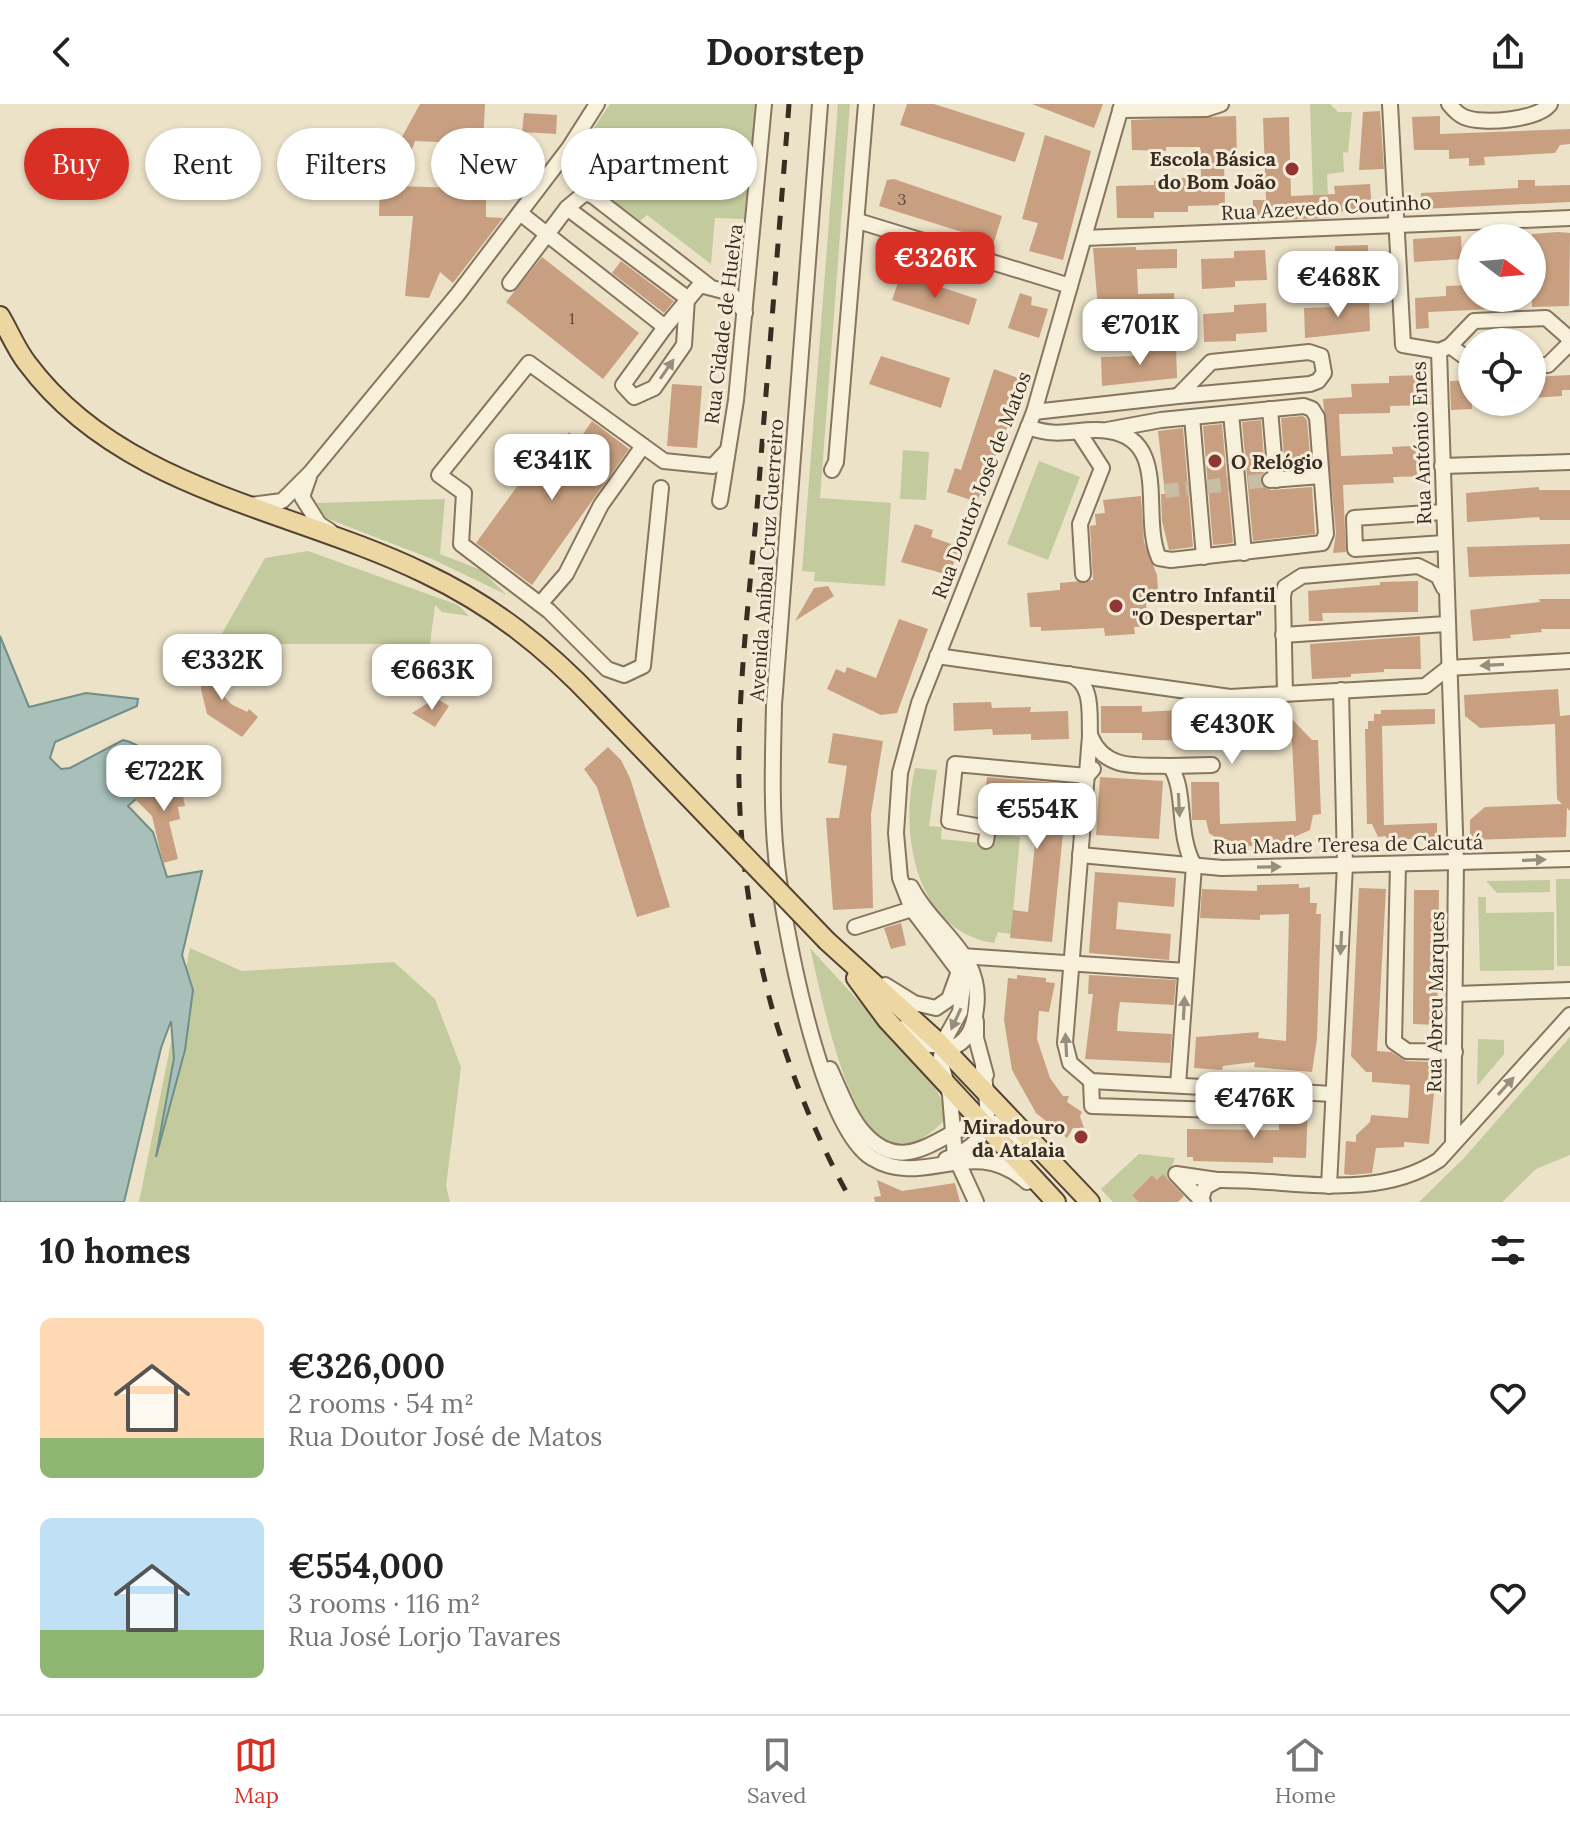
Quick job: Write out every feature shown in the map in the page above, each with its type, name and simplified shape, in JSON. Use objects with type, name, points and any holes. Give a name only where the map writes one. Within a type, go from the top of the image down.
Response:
[{"type":"main road","points":[[0,316],[26,363],[71,412],[138,460],[422,572],[514,624],[568,671],[827,941],[942,1047],[1090,1202]]},
{"type":"main road","points":[[827,941],[887,1020],[985,1123],[1053,1202]]},
{"type":"street","points":[[248,505],[282,501],[311,472],[458,294],[597,104]]},
{"type":"street","name":"Rua Cidade de Huelva","points":[[720,501],[752,252],[764,104]]},
{"type":"street","name":"Avenida Aníbal Cruz Guerreiro","points":[[807,1018],[776,858],[772,791],[774,705],[820,104]]},
{"type":"street","points":[[832,470],[836,462],[866,104]]},
{"type":"street","points":[[1121,107],[1206,109],[1221,104]]},
{"type":"street","name":"Rua António Enes","points":[[1390,104],[1403,345],[1445,349],[1442,466],[1448,668]]},
{"type":"street","points":[[1449,104],[1466,118],[1477,119],[1530,117],[1545,112],[1550,104]]},
{"type":"street","name":"Rua Doutor José de Matos","points":[[896,833],[903,756],[937,656],[1034,412],[1121,107]]},
{"type":"street","points":[[510,283],[579,195],[593,196],[715,287]]},
{"type":"street","points":[[567,208],[687,298]]},
{"type":"street","points":[[520,213],[665,327]]},
{"type":"street","name":"Rua Azevedo Coutinho","points":[[1084,238],[1570,218]]},
{"type":"street","points":[[858,221],[1070,286]]},
{"type":"street","points":[[715,287],[736,281],[752,252]]},
{"type":"street","points":[[687,298],[684,345],[654,388],[634,397],[623,385],[687,298],[700,285],[731,293],[745,313]]},
{"type":"street","points":[[1458,355],[1445,349],[1474,321],[1546,318],[1570,341],[1546,365]]},
{"type":"street","points":[[1034,412],[1310,384],[1324,373],[1324,364],[1321,356],[1309,352],[1221,359],[1199,370],[1178,396]]},
{"type":"street","points":[[661,488],[643,666],[624,675],[607,669],[540,604],[461,544],[464,493],[439,475],[529,363],[664,461],[713,466],[727,451]]},
{"type":"street","points":[[1270,409],[1273,480],[1321,476]]},
{"type":"street","points":[[1028,427],[1054,434],[1080,434],[1192,417],[1270,409],[1312,409],[1317,417],[1326,534],[1322,543],[1204,557],[1159,558],[1152,543],[1149,463],[1140,445],[1129,436],[1107,430]]},
{"type":"street","points":[[1231,413],[1244,553]]},
{"type":"street","points":[[1192,417],[1204,557]]},
{"type":"street","points":[[1080,434],[1102,468],[1080,524],[1083,574]]},
{"type":"street","points":[[540,604],[566,574],[601,505],[643,446]]},
{"type":"street","points":[[1442,466],[1570,462]]},
{"type":"street","points":[[311,472],[302,497],[307,509],[319,524],[344,540]]},
{"type":"street","points":[[1149,492],[1165,491]]},
{"type":"street","points":[[1443,512],[1354,518],[1355,549],[1444,543]]},
{"type":"street","points":[[1285,694],[1283,596],[1293,580],[1302,576],[1418,566],[1435,558],[1444,543]]},
{"type":"street","points":[[1418,566],[1438,576],[1445,591]]},
{"type":"street","points":[[1283,635],[1446,624]]},
{"type":"street","points":[[937,656],[1230,697],[1425,686],[1448,668],[1570,661]]},
{"type":"street","name":"Rua Abreu Marques","points":[[1448,668],[1456,862],[1453,1143]]},
{"type":"street","points":[[1069,674],[1083,682],[1089,699],[1090,736],[1065,1054],[1091,1081],[1092,1106],[1249,1111],[1260,1104],[1261,1091]]},
{"type":"street","points":[[1089,699],[1102,682],[1114,681]]},
{"type":"street","points":[[1329,1186],[1345,865],[1341,690]]},
{"type":"street","points":[[1090,736],[1101,754],[1120,764]]},
{"type":"street","points":[[986,841],[988,828],[949,821],[955,764],[1087,776]]},
{"type":"street","points":[[1087,776],[1097,766],[1212,765]]},
{"type":"street","points":[[1170,766],[1177,779],[1183,842],[1194,865],[1178,1085]]},
{"type":"street","points":[[896,833],[905,873],[918,899],[966,955],[975,976],[978,998],[976,1038],[986,1092],[985,1123],[979,1143],[961,1160]]},
{"type":"street","points":[[896,833],[900,878],[912,909],[954,964],[964,991],[962,1006],[942,1047],[940,1060],[950,1095],[952,1133],[977,1202]]},
{"type":"street","name":"Rua Madre Teresa de Calcutá","points":[[1080,855],[1222,868],[1570,859]]},
{"type":"street","points":[[1398,864],[1394,1042],[1407,1051],[1455,1052]]},
{"type":"street","points":[[855,927],[912,909]]},
{"type":"street","points":[[842,955],[894,992],[927,1007],[939,1007],[949,999],[954,964],[966,955],[1186,971]]},
{"type":"street","points":[[858,982],[910,1034],[942,1047],[958,1045],[968,1035],[978,998]]},
{"type":"street","points":[[1456,994],[1568,993]]},
{"type":"street","points":[[1202,1201],[1176,1174],[1218,1180],[1359,1188],[1407,1180],[1439,1160],[1570,1015]]},
{"type":"street","points":[[807,1018],[852,1114],[875,1144],[887,1151],[903,1154],[919,1151],[975,1123],[1001,1124],[1015,1133],[1078,1202]]},
{"type":"street","points":[[807,1018],[827,1084],[857,1143],[870,1157],[886,1164],[923,1168],[961,1160],[998,1162],[1012,1169],[1053,1202]]},
{"type":"street","points":[[983,1067],[995,1096],[1015,1123]]},
{"type":"street","points":[[1091,1081],[1333,1094]]},
{"type":"street","points":[[1202,1201],[1205,1187],[1218,1180]]},
{"type":"green space","points":[[610,104],[755,104],[753,128],[594,128]]},
{"type":"green space","points":[[838,104],[850,104],[820,498],[891,503],[885,586],[814,581],[815,572],[802,571]]},
{"type":"green space","points":[[1310,104],[1330,104],[1338,112],[1352,112],[1348,153],[1343,152],[1344,172],[1327,174],[1328,194],[1313,195]]},
{"type":"green space","points":[[612,200],[747,200],[746,219],[715,218],[711,264],[647,215],[639,222]]},
{"type":"green space","points":[[903,450],[929,452],[926,500],[900,499]]},
{"type":"green space","points":[[1039,461],[1080,477],[1048,560],[1007,544]]},
{"type":"green space","points":[[445,499],[440,554],[481,570],[507,595],[432,559],[326,518],[317,503]]},
{"type":"green space","points":[[308,551],[458,605],[469,616],[442,612],[435,605],[430,644],[216,644],[265,558]]},
{"type":"green space","points":[[915,768],[937,770],[929,826],[942,827],[941,839],[991,844],[992,834],[1020,837],[1011,934],[998,932],[994,943],[967,935],[946,920],[930,899],[919,875],[909,821]]},
{"type":"green space","points":[[1556,879],[1570,879],[1570,966],[1557,966]]},
{"type":"green space","points":[[1550,880],[1550,892],[1497,893],[1486,881]]},
{"type":"green space","points":[[1478,897],[1486,897],[1486,913],[1554,912],[1554,970],[1480,971]]},
{"type":"green space","points":[[190,948],[242,971],[394,962],[435,999],[461,1067],[446,1186],[450,1202],[139,1202]]},
{"type":"green space","points":[[810,948],[930,1079],[942,1100],[944,1121],[920,1140],[905,1145],[890,1143],[874,1131],[860,1111],[837,1055]]},
{"type":"green space","points":[[1570,1037],[1570,1155],[1536,1169],[1502,1202],[1419,1202],[1464,1158]]},
{"type":"green space","points":[[1478,1039],[1504,1040],[1504,1054],[1477,1086]]},
{"type":"green space","points":[[1139,1154],[1175,1158],[1167,1179],[1157,1180],[1152,1175],[1132,1194],[1139,1202],[1113,1202],[1101,1189]]},
{"type":"water","points":[[0,636],[29,707],[86,693],[138,699],[137,706],[55,742],[50,758],[61,769],[70,768],[123,740],[138,746],[149,761],[153,784],[128,806],[153,832],[167,877],[202,871],[182,955],[193,990],[185,1050],[156,1157],[174,1058],[171,1021],[161,1048],[124,1202],[0,1202]]},
{"type":"building","points":[[420,104],[485,104],[484,128],[431,128],[431,142],[415,141],[415,128],[407,128]]},
{"type":"building","points":[[907,104],[934,104],[1025,133],[1015,162],[900,125]]},
{"type":"building","points":[[1032,104],[1103,104],[1094,128]]},
{"type":"building","points":[[1380,111],[1384,169],[1359,170],[1363,112]]},
{"type":"building","points":[[524,113],[557,115],[556,134],[545,133],[545,128],[522,128]]},
{"type":"building","points":[[1236,116],[1237,160],[1224,161],[1225,205],[1188,206],[1188,212],[1154,212],[1154,218],[1117,218],[1116,186],[1154,185],[1154,181],[1201,176],[1200,147],[1166,147],[1166,151],[1132,150],[1131,120]]},
{"type":"building","points":[[1440,116],[1440,134],[1570,129],[1570,144],[1560,145],[1555,153],[1484,157],[1485,165],[1469,166],[1469,158],[1449,159],[1449,150],[1414,150],[1412,117]]},
{"type":"building","points":[[1289,117],[1291,196],[1335,194],[1334,186],[1370,184],[1372,210],[1329,212],[1329,218],[1253,221],[1253,200],[1266,200],[1263,118]]},
{"type":"building","points":[[1045,135],[1091,151],[1063,260],[1029,251],[1038,223],[1022,219]]},
{"type":"building","points":[[894,179],[1002,216],[994,242],[879,206],[887,180]]},
{"type":"building","points":[[1518,180],[1535,180],[1535,186],[1570,185],[1570,202],[1421,209],[1421,193],[1518,188]]},
{"type":"building","points":[[415,187],[431,187],[431,200],[486,200],[486,217],[503,218],[453,283],[440,272],[429,298],[405,296],[413,216],[379,216],[379,200],[415,200]]},
{"type":"building","points":[[1546,233],[1570,233],[1569,306],[1546,307]]},
{"type":"building","points":[[1458,236],[1458,259],[1414,262],[1413,239]]},
{"type":"building","points":[[1368,245],[1369,277],[1336,278],[1336,284],[1302,285],[1301,255],[1335,254],[1335,246]]},
{"type":"building","points":[[1136,247],[1136,250],[1177,249],[1177,268],[1137,269],[1138,294],[1174,293],[1175,323],[1137,325],[1138,332],[1100,333],[1093,248]]},
{"type":"building","points":[[1265,250],[1267,280],[1235,281],[1235,287],[1202,289],[1201,259],[1234,258],[1234,251]]},
{"type":"building","points":[[542,257],[639,333],[603,379],[506,302]]},
{"type":"building","points":[[621,261],[674,301],[664,313],[612,273]]},
{"type":"building","points":[[901,274],[977,299],[969,325],[892,300]]},
{"type":"building","points":[[1446,286],[1458,286],[1458,311],[1428,312],[1429,328],[1416,329],[1415,298],[1446,296]]},
{"type":"building","points":[[1020,293],[1032,297],[1031,305],[1048,309],[1039,338],[1008,328]]},
{"type":"building","points":[[1369,299],[1370,331],[1305,338],[1304,308],[1336,307],[1336,300]]},
{"type":"building","points":[[1266,303],[1267,332],[1236,334],[1236,341],[1204,342],[1203,314],[1234,312],[1234,305]]},
{"type":"building","points":[[1176,347],[1177,378],[1102,386],[1101,357],[1137,356],[1137,349]]},
{"type":"building","points":[[881,356],[950,378],[941,408],[869,384]]},
{"type":"building","points":[[994,369],[1026,381],[977,502],[947,492],[955,468],[961,470]]},
{"type":"building","points":[[1426,375],[1431,405],[1390,406],[1390,413],[1339,414],[1341,456],[1393,454],[1392,447],[1430,445],[1431,476],[1393,477],[1394,483],[1343,485],[1346,552],[1333,553],[1336,533],[1323,399],[1352,397],[1351,384],[1389,383],[1389,376]]},
{"type":"building","points":[[1570,375],[1570,390],[1562,390],[1562,396],[1546,397],[1546,376]]},
{"type":"building","points":[[1450,381],[1458,381],[1458,410],[1451,410]]},
{"type":"building","points":[[672,384],[702,386],[697,448],[667,446]]},
{"type":"building","points":[[1303,416],[1307,420],[1311,467],[1285,469],[1281,418]]},
{"type":"building","points":[[1261,420],[1265,471],[1261,476],[1261,485],[1271,490],[1312,487],[1315,534],[1253,541],[1242,422]]},
{"type":"building","points":[[592,421],[629,449],[532,585],[476,543],[529,470],[537,476],[569,432],[579,440]]},
{"type":"building","points":[[1222,424],[1233,543],[1213,545],[1203,426]]},
{"type":"building","points":[[1183,428],[1193,547],[1169,550],[1162,521],[1161,494],[1165,494],[1158,431]]},
{"type":"building","points":[[1539,487],[1539,490],[1570,490],[1570,520],[1540,520],[1539,517],[1467,522],[1466,493]]},
{"type":"building","points":[[1141,496],[1144,542],[1157,575],[1158,590],[1152,590],[1153,603],[1146,604],[1148,626],[1134,627],[1135,634],[1105,636],[1104,628],[1041,631],[1041,627],[1030,627],[1027,593],[1060,590],[1060,583],[1093,580],[1090,526],[1096,525],[1095,514],[1105,513],[1103,500]]},
{"type":"building","points":[[915,524],[933,530],[931,537],[960,547],[949,575],[901,562]]},
{"type":"building","points":[[1570,544],[1570,574],[1469,577],[1467,547]]},
{"type":"building","points":[[1418,581],[1418,612],[1322,613],[1323,621],[1309,621],[1308,591],[1380,585],[1380,582]]},
{"type":"building","points":[[828,586],[834,596],[795,621],[814,588]]},
{"type":"building","points":[[1539,599],[1570,599],[1570,629],[1541,629],[1542,632],[1510,635],[1511,638],[1473,641],[1470,610],[1540,602]]},
{"type":"building","points":[[899,619],[928,629],[897,713],[881,715],[827,689],[836,669],[845,673],[847,667],[876,678]]},
{"type":"building","points":[[1420,636],[1421,669],[1384,669],[1384,672],[1351,674],[1351,677],[1312,679],[1310,644]]},
{"type":"building","points":[[203,646],[209,646],[215,686],[231,704],[247,712],[249,709],[258,717],[242,737],[207,714],[201,689]]},
{"type":"building","points":[[1558,689],[1560,716],[1570,715],[1570,811],[1567,808],[1566,837],[1470,840],[1470,820],[1485,807],[1562,804],[1557,799],[1555,724],[1480,728],[1465,716],[1464,695]]},
{"type":"building","points":[[436,698],[449,706],[435,727],[412,713]]},
{"type":"building","points":[[991,702],[992,708],[1031,707],[1030,712],[1068,711],[1069,739],[1031,740],[1031,734],[993,735],[992,729],[954,731],[953,703]]},
{"type":"building","points":[[1101,706],[1142,706],[1142,712],[1180,710],[1180,716],[1217,714],[1217,719],[1289,716],[1312,740],[1318,740],[1321,814],[1313,815],[1310,830],[1292,838],[1292,845],[1288,848],[1249,846],[1249,850],[1235,850],[1234,847],[1227,847],[1227,839],[1218,839],[1209,833],[1206,820],[1192,820],[1191,782],[1219,782],[1220,824],[1296,821],[1292,741],[1218,745],[1218,741],[1142,740],[1142,733],[1101,733]]},
{"type":"building","points":[[1435,709],[1435,724],[1382,726],[1384,825],[1437,823],[1437,838],[1386,840],[1386,836],[1378,837],[1372,824],[1367,824],[1365,729],[1368,729],[1368,721],[1374,721],[1374,714],[1381,714],[1381,710]]},
{"type":"building","points":[[833,733],[883,741],[871,814],[873,908],[833,910],[826,818],[839,818],[847,766],[828,763]]},
{"type":"building","points":[[608,747],[621,760],[630,778],[670,907],[637,917],[597,787],[584,769]]},
{"type":"building","points":[[987,777],[1068,784],[1052,942],[1010,938],[1013,910],[1028,912],[1039,805],[984,800]]},
{"type":"building","points":[[1100,777],[1163,781],[1159,839],[1096,835]]},
{"type":"building","points":[[179,778],[185,806],[178,807],[180,819],[169,822],[178,859],[163,863],[152,816],[135,799],[153,784]]},
{"type":"building","points":[[1095,872],[1176,878],[1174,907],[1118,902],[1116,929],[1171,934],[1169,960],[1089,953]]},
{"type":"building","points":[[1299,884],[1299,888],[1310,887],[1310,903],[1317,903],[1316,914],[1321,914],[1317,1039],[1312,1072],[1254,1067],[1255,1062],[1223,1066],[1222,1070],[1194,1068],[1196,1037],[1259,1032],[1258,1038],[1286,1041],[1289,914],[1260,915],[1260,920],[1200,918],[1202,889],[1257,891],[1257,885]]},
{"type":"building","points":[[1359,888],[1386,889],[1377,1051],[1391,1052],[1406,1061],[1433,1062],[1432,1082],[1435,1083],[1429,1144],[1404,1142],[1404,1147],[1376,1148],[1372,1173],[1351,1175],[1344,1174],[1346,1141],[1356,1142],[1356,1135],[1370,1122],[1371,1115],[1408,1118],[1410,1085],[1372,1082],[1372,1072],[1366,1072],[1351,1056]]},
{"type":"building","points":[[1414,890],[1439,890],[1437,1025],[1413,1024]]},
{"type":"building","points":[[901,923],[906,945],[891,949],[884,928]]},
{"type":"building","points":[[1017,975],[1046,978],[1046,982],[1055,983],[1049,1012],[1039,1011],[1037,1039],[1050,1078],[1063,1096],[1069,1096],[1067,1102],[1082,1112],[1080,1116],[1084,1128],[1073,1128],[1067,1138],[1036,1113],[1012,1070],[1004,1020],[1008,978],[1017,979]]},
{"type":"building","points":[[1089,975],[1176,980],[1174,1005],[1120,1002],[1118,1016],[1117,1031],[1172,1034],[1170,1063],[1085,1059],[1093,994],[1088,994]]},
{"type":"building","points":[[1279,1103],[1308,1104],[1306,1158],[1273,1157],[1273,1163],[1193,1161],[1193,1157],[1187,1157],[1187,1129],[1279,1130]]},
{"type":"building","points":[[1163,1174],[1184,1196],[1178,1202],[1139,1202],[1132,1195],[1152,1175],[1157,1180]]},
{"type":"building","points":[[877,1180],[902,1191],[955,1183],[960,1202],[875,1202],[874,1197],[881,1196]]},
{"type":"tunnel","points":[[1165,491],[1270,480]]},
{"type":"railway","points":[[789,104],[743,662],[739,745],[741,828],[753,925],[776,1021],[809,1114],[852,1202]]},
{"type":"place","name":"Escola Básica do Bom João","points":[[1292,169]]},
{"type":"place","name":"O Relógio","points":[[1215,461]]},
{"type":"place","name":"Centro Infantil \"O Despertar\"","points":[[1116,606]]},
{"type":"place","name":"Miradouro da Atalaia","points":[[1081,1137]]}]
